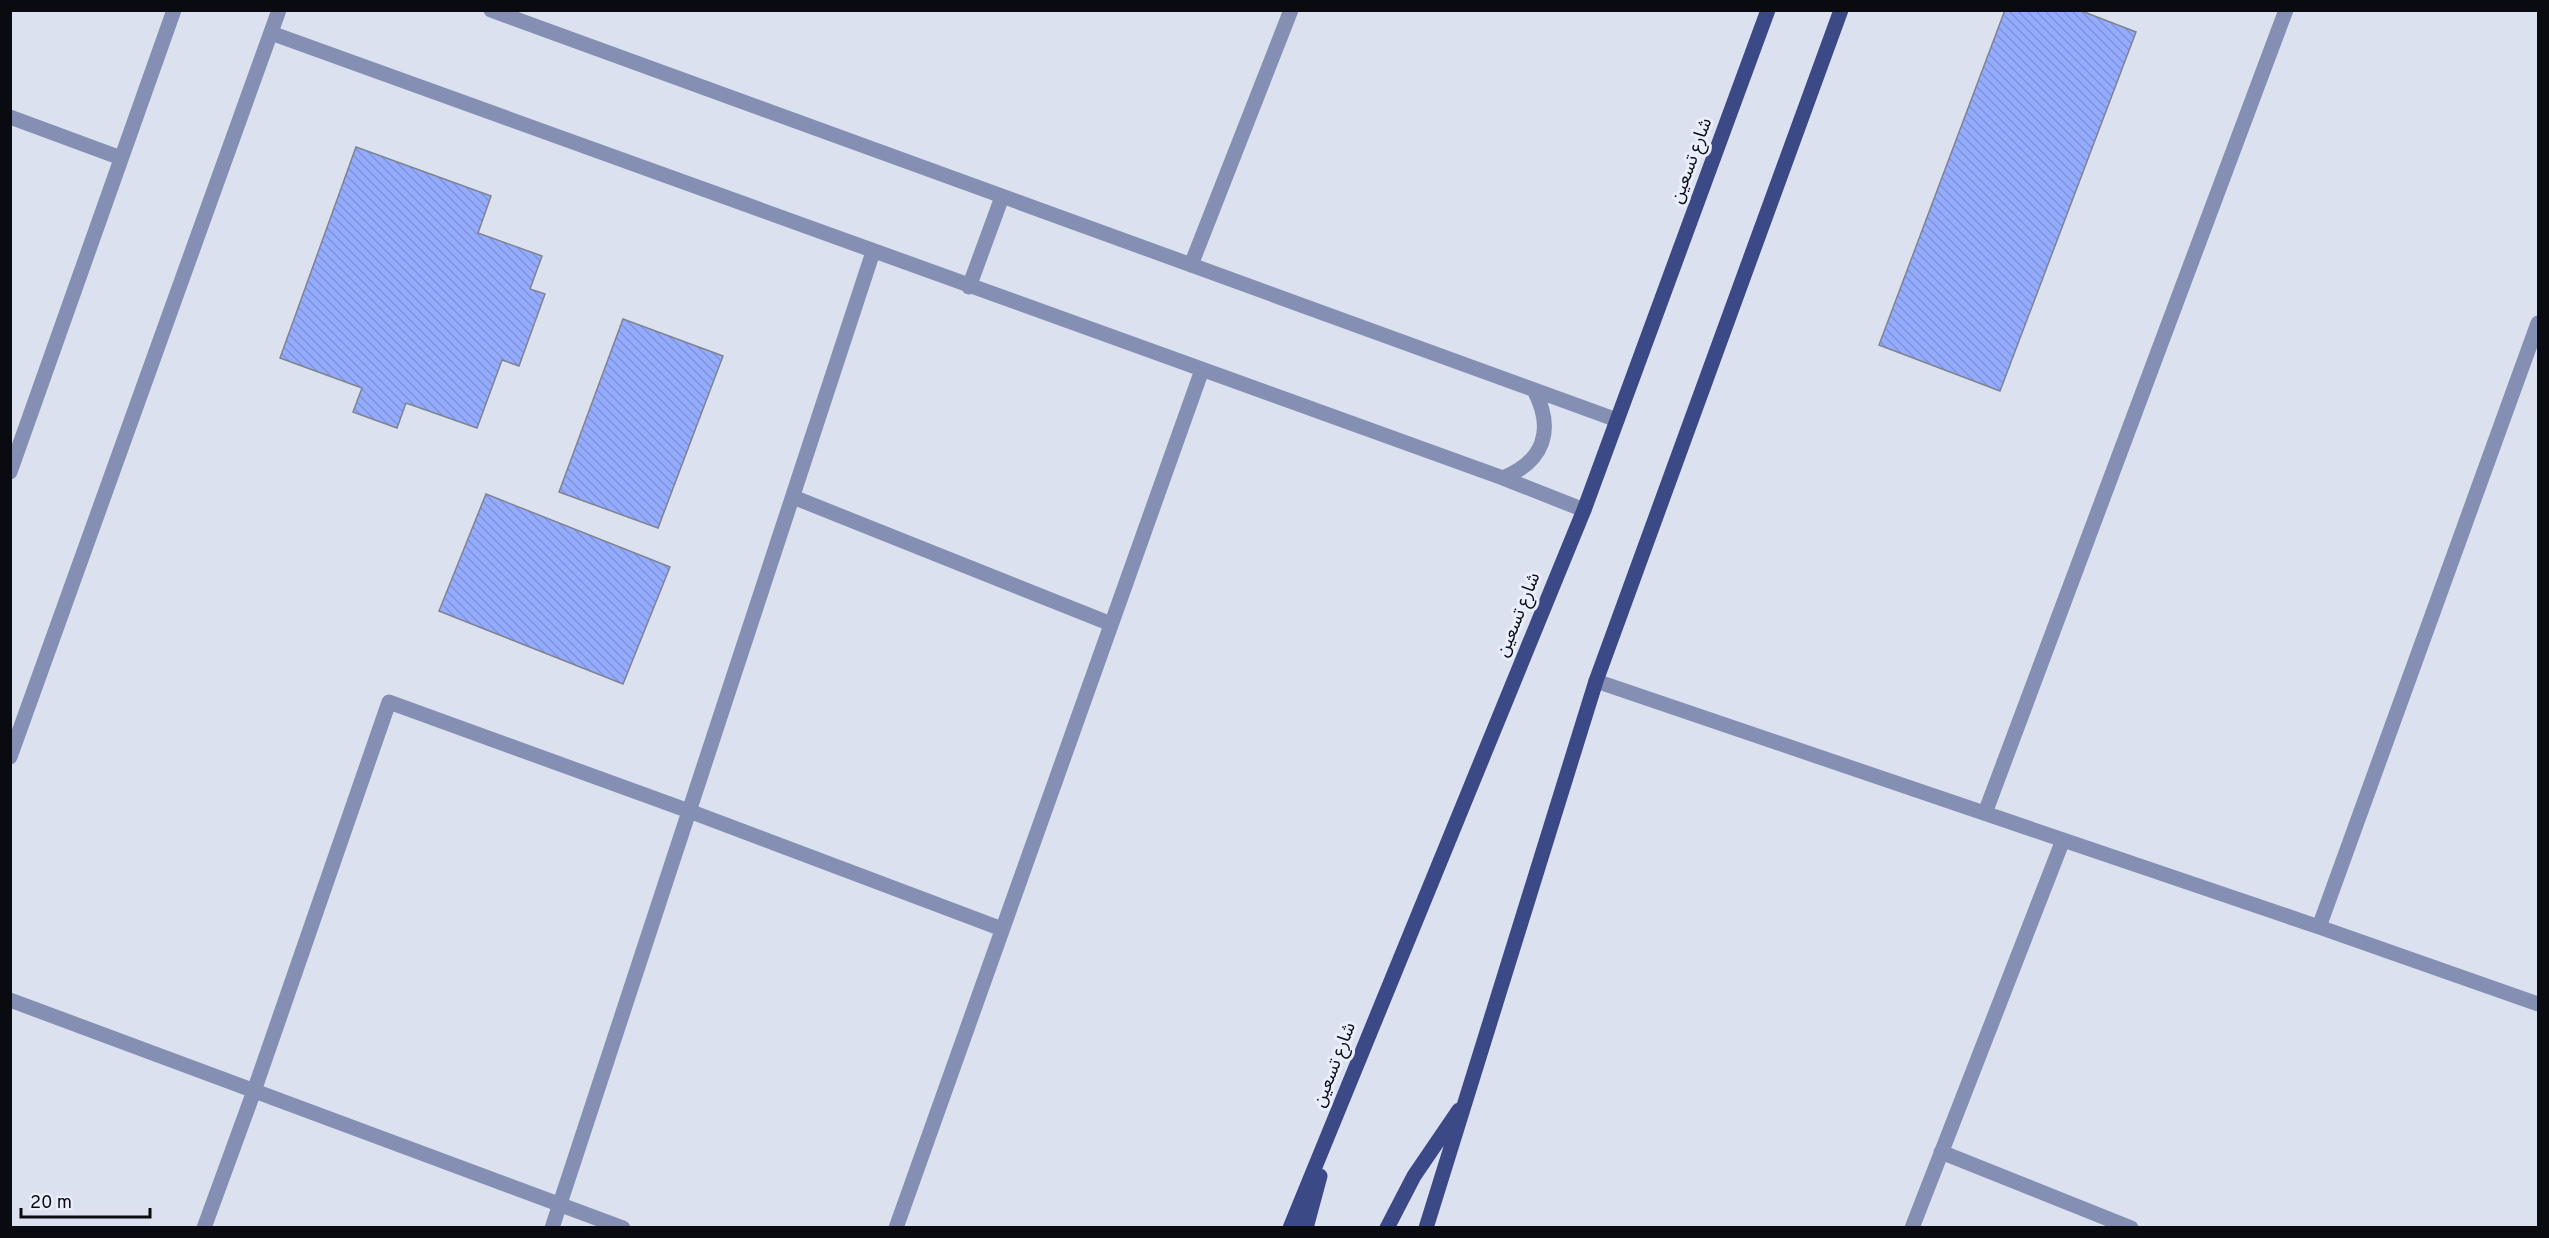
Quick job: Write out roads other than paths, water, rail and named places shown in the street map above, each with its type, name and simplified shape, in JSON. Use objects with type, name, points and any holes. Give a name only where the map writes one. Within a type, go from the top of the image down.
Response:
[{"type":"main road","name":"شارع تسعين","points":[[1290,1227],[1584,510],[1768,10]]},
{"type":"main road","points":[[1426,1227],[1596,681],[1841,10]]},
{"type":"main road","points":[[1387,1227],[1414,1176],[1468,1095]]},
{"type":"main road","points":[[1306,1227],[1332,1127]]},
{"type":"street","points":[[10,472],[174,10]]},
{"type":"street","points":[[10,757],[279,10]]},
{"type":"street","points":[[491,10],[1617,420]]},
{"type":"street","points":[[1191,265],[1291,10]]},
{"type":"street","points":[[1985,813],[2286,10]]},
{"type":"street","points":[[271,33],[1503,478],[1584,510]]},
{"type":"street","points":[[10,117],[121,158]]},
{"type":"street","points":[[969,287],[1002,197]]},
{"type":"street","points":[[552,1227],[873,252]]},
{"type":"street","points":[[2319,927],[2538,323]]},
{"type":"street","points":[[896,1227],[1202,370]]},
{"type":"street","points":[[1503,478],[1520,471],[1534,459],[1542,442],[1546,425],[1543,406],[1534,390]]},
{"type":"street","points":[[793,497],[1111,624]]},
{"type":"street","points":[[1596,681],[2319,927],[2538,1004]]},
{"type":"street","points":[[204,1227],[390,702],[1002,929]]},
{"type":"street","points":[[1912,1227],[2063,840]]},
{"type":"street","points":[[10,1000],[623,1227]]},
{"type":"street","points":[[1941,1152],[2131,1227]]}]
